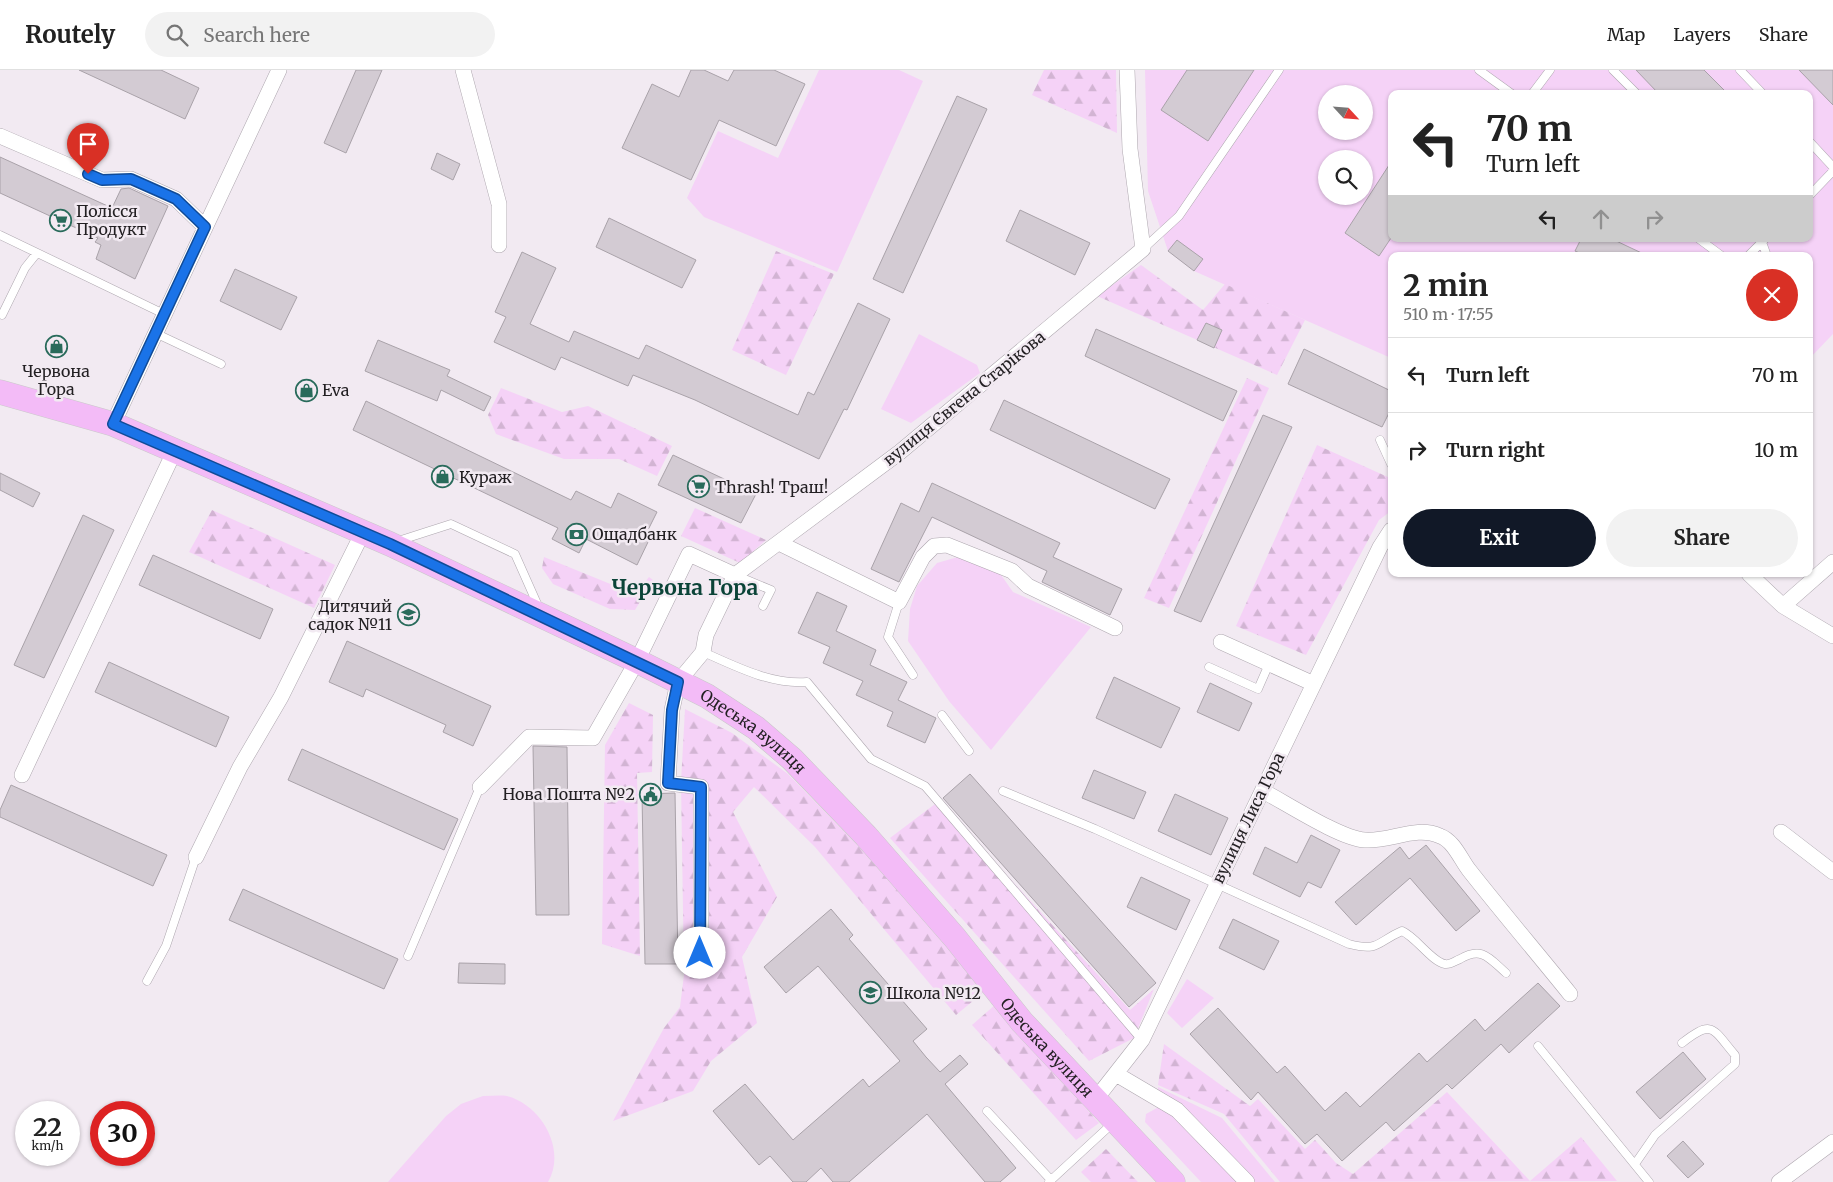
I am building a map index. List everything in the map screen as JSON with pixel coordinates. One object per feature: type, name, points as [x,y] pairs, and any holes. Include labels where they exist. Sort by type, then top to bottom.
[{"type":"main road","name":"Одеська вулиця","points":[[0,392],[113,424],[363,532],[637,661],[707,696],[756,728],[824,790],[942,923],[1022,1022],[1173,1182]]},
{"type":"street","points":[[113,424],[279,70]]},
{"type":"street","points":[[463,70],[499,204],[500,245]]},
{"type":"street","points":[[1127,70],[1130,149],[1142,249]]},
{"type":"street","points":[[0,136],[102,180],[131,179],[176,199],[205,227]]},
{"type":"street","name":"вулиця Євгена Старікова","points":[[678,682],[703,652],[706,634],[735,575],[900,452],[1142,249]]},
{"type":"street","points":[[22,775],[175,450]]},
{"type":"street","points":[[196,857],[240,767],[281,697],[363,532]]},
{"type":"street","name":"вулиця Лиса Гора","points":[[1095,1100],[1142,1040],[1215,884],[1263,791],[1380,547],[1388,535]]},
{"type":"street","points":[[779,543],[899,602],[923,557],[934,546],[947,545],[1012,571],[1028,586],[1116,628]]},
{"type":"street","points":[[480,786],[528,737],[593,738],[637,661],[690,554],[735,575]]},
{"type":"street","points":[[1783,606],[1833,562]]},
{"type":"street","points":[[1752,577],[1783,606],[1833,636]]},
{"type":"street","points":[[1221,642],[1314,684]]},
{"type":"street","points":[[678,682],[672,710],[668,783],[701,787],[700,953]]},
{"type":"street","points":[[1263,791],[1347,836],[1365,840],[1423,833],[1441,836],[1452,845],[1468,869],[1570,994]]},
{"type":"street","points":[[1781,832],[1833,872]]},
{"type":"street","points":[[1116,1074],[1177,1110],[1247,1182]]},
{"type":"street","points":[[1779,1182],[1833,1142]]},
{"type":"lane","points":[[1142,249],[1179,216],[1279,70]]},
{"type":"lane","points":[[1479,70],[1506,90]]},
{"type":"lane","points":[[1535,90],[1550,70]]},
{"type":"lane","points":[[1613,70],[1633,90]]},
{"type":"lane","points":[[1740,70],[1759,90]]},
{"type":"lane","points":[[1813,145],[1833,167]]},
{"type":"lane","points":[[1813,192],[1833,172]]},
{"type":"lane","points":[[0,235],[164,314]]},
{"type":"lane","points":[[1703,242],[1717,252]]},
{"type":"lane","points":[[1752,252],[1762,242]]},
{"type":"lane","points":[[2,315],[25,268],[37,253]]},
{"type":"lane","points":[[155,334],[221,364]]},
{"type":"lane","points":[[1380,440],[1388,457]]},
{"type":"lane","points":[[390,544],[450,524],[515,554],[543,616]]},
{"type":"lane","points":[[735,575],[771,590],[763,606]]},
{"type":"lane","points":[[899,602],[888,637],[913,675]]},
{"type":"lane","points":[[703,652],[753,673],[793,683],[807,682],[871,759],[925,786],[1142,1040]]},
{"type":"lane","points":[[1209,667],[1258,689],[1270,664]]},
{"type":"lane","points":[[942,715],[968,751]]},
{"type":"lane","points":[[408,956],[480,786]]},
{"type":"lane","points":[[1003,791],[1095,829],[1349,944],[1366,949],[1376,946],[1402,930],[1410,934],[1438,962],[1452,963],[1469,953],[1477,952],[1484,954],[1506,973]]},
{"type":"lane","points":[[147,981],[166,946],[196,857]]},
{"type":"lane","points":[[1635,1164],[1654,1135],[1735,1064],[1736,1055],[1713,1030],[1707,1027],[1698,1030],[1682,1043]]},
{"type":"lane","points":[[1538,1046],[1649,1182]]},
{"type":"lane","points":[[988,1111],[1050,1181],[1115,1121]]},
{"type":"green space","points":[[819,70],[899,70],[923,81],[837,272],[704,217],[687,198],[718,131],[778,158]]},
{"type":"green space","points":[[1044,70],[1116,70],[1117,133],[1032,95]]},
{"type":"green space","points":[[1145,70],[1833,70],[1833,334],[1813,355],[1813,252],[1388,252],[1388,357],[1194,271],[1168,251],[1148,191]]},
{"type":"green space","points":[[776,251],[834,274],[786,375],[732,350]]},
{"type":"green space","points":[[1141,265],[1203,310],[1225,284],[1305,320],[1277,375],[1097,296]]},
{"type":"green space","points":[[919,334],[977,365],[980,373],[911,423],[881,409]]},
{"type":"green space","points":[[1247,378],[1269,388],[1169,608],[1144,598]]},
{"type":"green space","points":[[501,388],[562,412],[588,406],[672,446],[657,476],[619,459],[564,459],[496,434],[488,415]]},
{"type":"green space","points":[[1317,445],[1388,477],[1388,513],[1379,520],[1306,655],[1236,626]]},
{"type":"green space","points":[[695,508],[766,540],[740,563],[681,536]]},
{"type":"green space","points":[[212,510],[335,565],[314,608],[189,552]]},
{"type":"green space","points":[[544,557],[635,594],[649,577],[653,580],[635,610],[610,609],[553,584],[542,568]]},
{"type":"green space","points":[[958,557],[999,572],[1013,592],[1091,627],[991,750],[949,701],[908,641],[910,609],[917,586],[937,563]]},
{"type":"green space","points":[[629,703],[653,715],[652,772],[637,773],[640,956],[602,944],[605,745]]},
{"type":"green space","points":[[685,709],[732,733],[788,774],[878,866],[985,991],[956,1015],[815,847],[754,787],[733,812],[777,897],[742,957],[757,1023],[711,1061],[693,1091],[613,1121],[664,1028],[680,1007],[684,975],[681,782]]},
{"type":"green space","points":[[939,801],[1130,1010],[1154,989],[1134,1038],[1089,1061],[890,838]]},
{"type":"green space","points":[[1187,979],[1214,998],[1182,1028],[1167,1013]]},
{"type":"green space","points":[[996,1004],[1099,1123],[1076,1140],[972,1025]]},
{"type":"green space","points":[[1164,1044],[1250,1106],[1258,1099],[1305,1149],[1315,1140],[1336,1163],[1353,1174],[1447,1092],[1530,1181],[1581,1137],[1617,1181],[1280,1182],[1224,1114],[1158,1085]]},
{"type":"green space","points":[[1158,1087],[1222,1118],[1275,1182],[1201,1182],[1145,1122],[1146,1114],[1157,1108]]},
{"type":"green space","points":[[483,1096],[507,1096],[519,1101],[540,1118],[552,1143],[554,1156],[553,1169],[548,1182],[388,1182],[446,1116],[461,1104]]},
{"type":"green space","points":[[1106,1149],[1138,1182],[1091,1182],[1081,1172]]},
{"type":"building","points":[[79,70],[161,70],[199,88],[185,119]]},
{"type":"building","points":[[356,70],[382,70],[346,153],[324,143]]},
{"type":"building","points":[[691,70],[704,70],[728,81],[734,70],[774,70],[805,84],[776,146],[719,120],[691,180],[622,148],[652,84],[679,97]]},
{"type":"building","points":[[1187,70],[1254,70],[1208,141],[1161,110]]},
{"type":"building","points":[[1636,70],[1704,70],[1724,90],[1655,90]]},
{"type":"building","points":[[1799,70],[1833,70],[1833,105]]},
{"type":"building","points":[[957,96],[987,109],[903,293],[873,279]]},
{"type":"building","points":[[437,153],[460,164],[453,180],[431,169]]},
{"type":"building","points":[[0,157],[112,208],[121,189],[129,188],[168,206],[135,279],[96,259],[101,245],[95,242],[98,238],[0,193]]},
{"type":"building","points":[[1388,167],[1388,242],[1379,256],[1345,233],[1363,205],[1373,205],[1373,190]]},
{"type":"building","points":[[1020,210],[1090,243],[1075,275],[1006,241]]},
{"type":"building","points":[[609,218],[696,260],[682,288],[596,247]]},
{"type":"building","points":[[1177,240],[1203,259],[1194,271],[1168,251]]},
{"type":"building","points":[[1580,242],[1618,242],[1640,252],[1577,252],[1575,251]]},
{"type":"building","points":[[522,252],[556,268],[530,324],[569,342],[574,331],[639,359],[646,345],[798,415],[808,392],[814,395],[858,303],[890,319],[847,410],[844,409],[819,459],[695,400],[633,375],[628,386],[561,357],[555,370],[494,342],[506,317],[495,312]]},
{"type":"building","points":[[235,269],[297,297],[281,330],[220,301]]},
{"type":"building","points":[[1206,323],[1222,330],[1214,348],[1197,340]]},
{"type":"building","points":[[1096,329],[1237,391],[1223,421],[1085,356]]},
{"type":"building","points":[[378,340],[450,370],[447,376],[491,397],[484,411],[441,390],[437,401],[365,371]]},
{"type":"building","points":[[1304,349],[1388,390],[1388,415],[1382,427],[1288,384]]},
{"type":"building","points":[[1004,400],[1170,479],[1155,509],[990,430]]},
{"type":"building","points":[[366,401],[571,500],[576,491],[611,508],[618,493],[657,512],[644,538],[649,540],[637,565],[586,539],[579,553],[552,539],[558,528],[353,430]]},
{"type":"building","points":[[1263,415],[1292,427],[1201,622],[1174,611]]},
{"type":"building","points":[[673,455],[756,494],[741,523],[658,485]]},
{"type":"building","points":[[0,473],[40,493],[33,507],[0,490]]},
{"type":"building","points":[[932,483],[1060,543],[1053,557],[1122,589],[1110,615],[1042,582],[1047,571],[932,517],[899,582],[871,569],[901,503],[919,512]]},
{"type":"building","points":[[83,515],[114,530],[44,678],[14,665]]},
{"type":"building","points":[[153,555],[273,609],[260,639],[139,585]]},
{"type":"building","points":[[817,592],[847,606],[836,631],[876,650],[870,665],[907,682],[898,700],[936,718],[925,743],[887,726],[893,712],[856,695],[863,681],[823,663],[830,647],[798,633]]},
{"type":"building","points":[[347,641],[491,706],[473,746],[443,732],[446,725],[366,689],[363,697],[329,682]]},
{"type":"building","points":[[109,662],[229,717],[216,747],[95,692]]},
{"type":"building","points":[[1114,677],[1180,708],[1161,748],[1096,718]]},
{"type":"building","points":[[1210,683],[1252,703],[1239,731],[1197,712]]},
{"type":"building","points":[[533,746],[567,747],[569,915],[536,915]]},
{"type":"building","points":[[302,749],[458,819],[444,850],[288,780]]},
{"type":"building","points":[[1094,770],[1146,792],[1134,819],[1082,798]]},
{"type":"building","points":[[970,774],[1156,983],[1129,1007],[943,798]]},
{"type":"building","points":[[11,785],[167,855],[153,886],[0,817],[0,810]]},
{"type":"building","points":[[675,793],[678,964],[645,964],[642,794]]},
{"type":"building","points":[[1175,794],[1228,818],[1211,855],[1158,831]]},
{"type":"building","points":[[1311,835],[1340,850],[1321,888],[1308,882],[1300,897],[1253,874],[1265,847],[1297,863]]},
{"type":"building","points":[[1426,845],[1480,911],[1456,931],[1410,878],[1356,925],[1335,902],[1400,847],[1409,859]]},
{"type":"building","points":[[1141,877],[1190,900],[1176,930],[1127,907]]},
{"type":"building","points":[[243,889],[398,959],[384,989],[229,920]]},
{"type":"building","points":[[831,909],[853,935],[849,939],[927,1029],[913,1041],[926,1057],[940,1072],[960,1055],[968,1064],[945,1084],[1016,1168],[1000,1182],[985,1182],[927,1114],[849,1182],[833,1182],[821,1168],[806,1182],[793,1182],[770,1156],[759,1165],[713,1111],[745,1084],[793,1140],[863,1079],[869,1087],[900,1061],[818,966],[786,993],[764,967]]},
{"type":"building","points":[[1233,919],[1279,941],[1264,970],[1219,948]]},
{"type":"building","points":[[459,963],[505,964],[505,984],[458,983]]},
{"type":"building","points":[[1538,983],[1560,1006],[1509,1053],[1501,1044],[1452,1089],[1447,1084],[1394,1131],[1386,1122],[1342,1161],[1317,1134],[1305,1144],[1258,1092],[1251,1100],[1190,1034],[1218,1008],[1277,1073],[1285,1066],[1325,1111],[1346,1092],[1360,1107],[1419,1053],[1427,1062],[1475,1019],[1485,1031]]},
{"type":"building","points":[[1683,1052],[1706,1079],[1660,1119],[1636,1092]]},
{"type":"building","points":[[1683,1141],[1704,1164],[1688,1178],[1667,1156]]},
{"type":"place","name":"Полісся Продукт","points":[[60,220]]},
{"type":"place","name":"Червона Гора","points":[[56,347]]},
{"type":"place","name":"Eva","points":[[306,390]]},
{"type":"place","name":"Кураж","points":[[443,477]]},
{"type":"place","name":"Thrash! Траш!","points":[[699,487]]},
{"type":"place","name":"Ощадбанк","points":[[576,534]]},
{"type":"place","name":"Дитячий садок №11","points":[[408,615]]},
{"type":"place","name":"Нова Пошта №2","points":[[651,794]]},
{"type":"place","name":"Школа №12","points":[[870,993]]},
{"type":"district","name":"Червона Гора","points":[[685,587]]},
{"type":"route","points":[[88,174],[102,180],[131,179],[176,199],[205,227],[113,424],[390,544],[678,682],[672,710],[668,783],[701,787],[700,953]]}]
